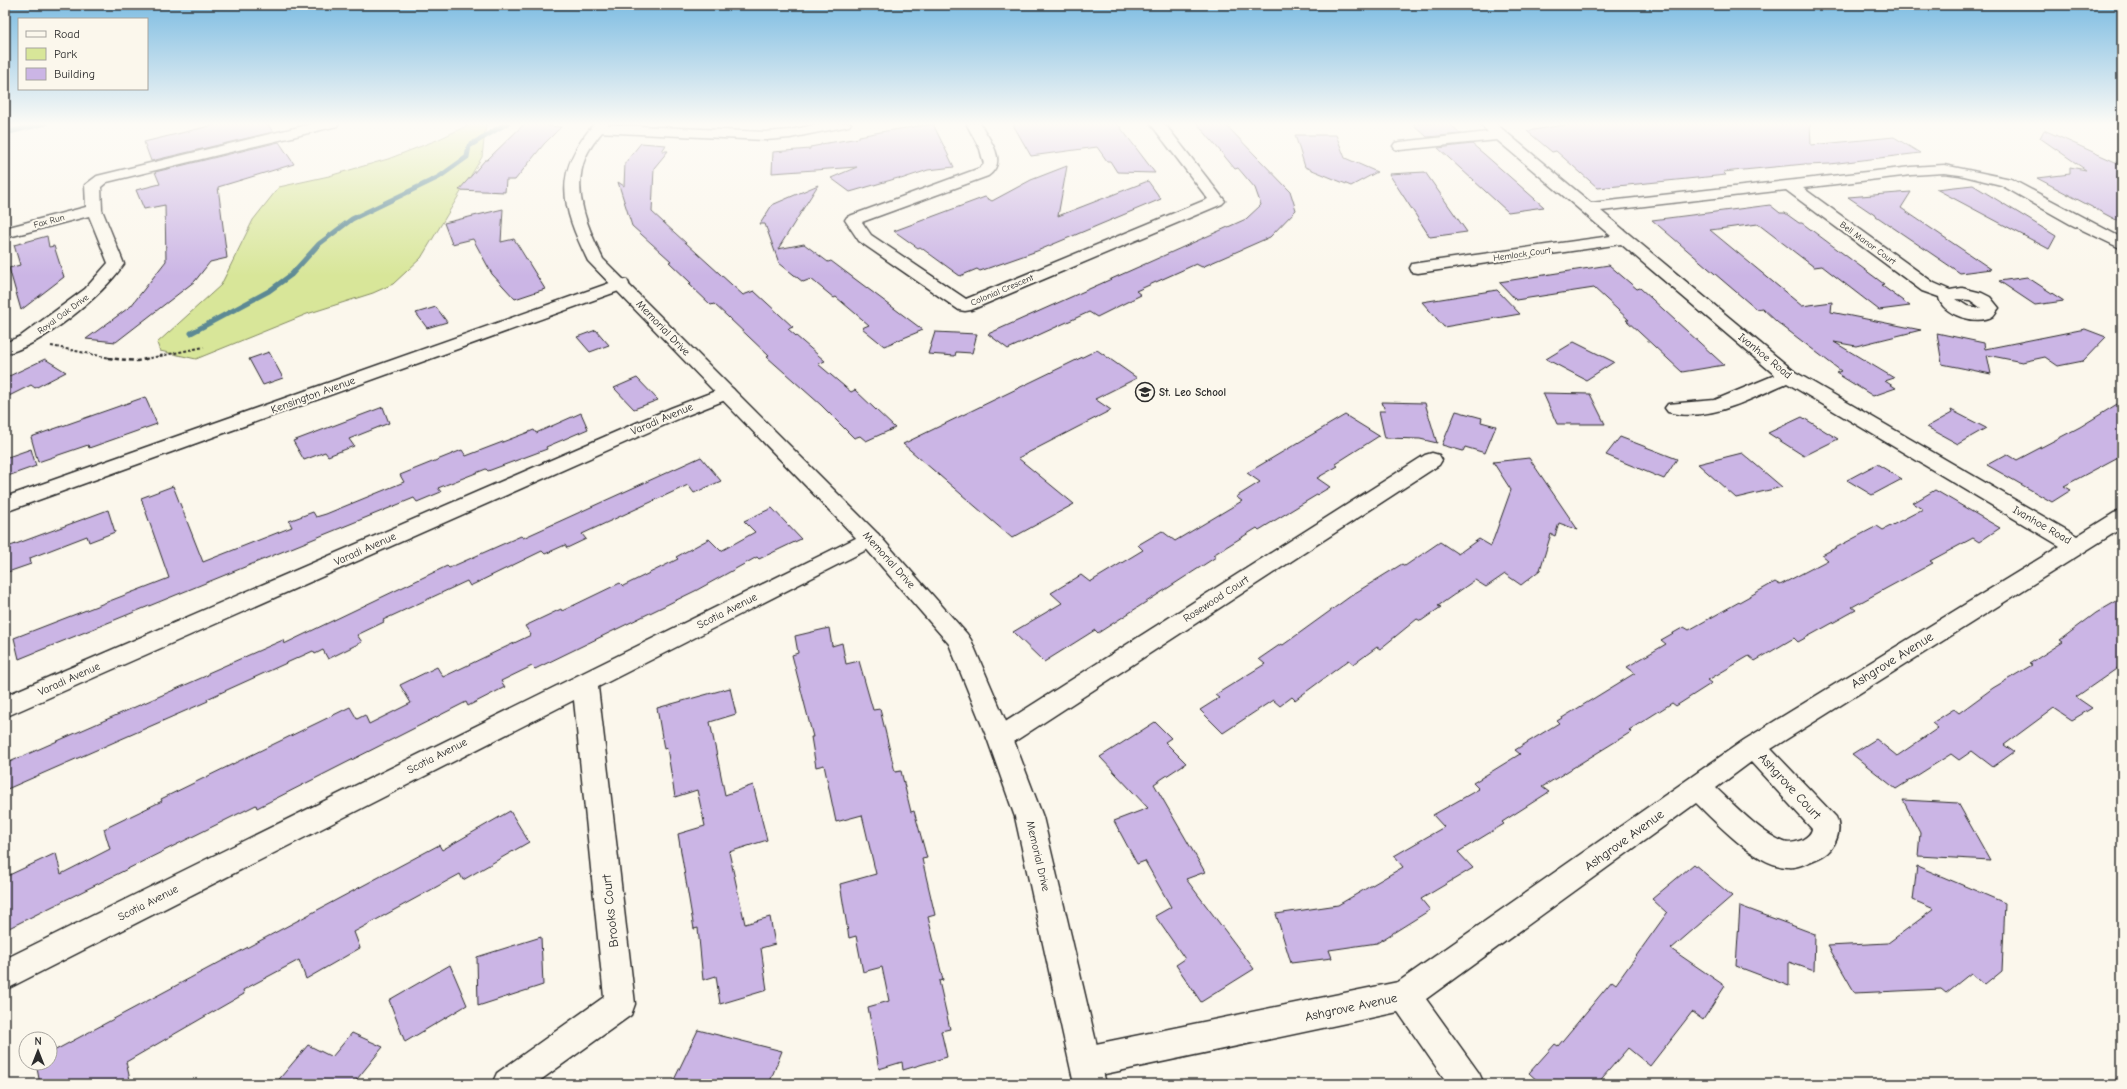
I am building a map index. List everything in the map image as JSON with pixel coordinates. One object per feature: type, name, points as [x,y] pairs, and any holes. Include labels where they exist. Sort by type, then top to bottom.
[{"type":"street","name":"Royal Oak Drive","points":[[5,349],[27,340],[91,294],[116,264],[94,210],[93,184],[102,179],[123,174]]},
{"type":"street","name":"Memorial Drive","points":[[573,174],[571,187],[581,232],[596,261],[621,284],[870,539],[959,640],[1000,738],[1029,817],[1088,1073]]},
{"type":"street","name":"Colonial Crescent","points":[[981,174],[853,220],[865,238],[965,306],[1217,201],[1196,174]]},
{"type":"street","name":"Ivanhoe Road","points":[[1548,174],[1788,376],[2076,545]]},
{"type":"street","points":[[1590,208],[1894,174]]},
{"type":"street","points":[[1975,174],[2018,188],[2076,221],[2122,244]]},
{"type":"street","name":"Bell Manor Court","points":[[1790,186],[1928,287],[1948,295]]},
{"type":"street","name":"Fox Run","points":[[5,233],[94,210]]},
{"type":"street","name":"Hemlock Court","points":[[1418,268],[1626,239]]},
{"type":"street","name":"Kensington Avenue","points":[[5,505],[621,284]]},
{"type":"street","points":[[1675,408],[1699,408],[1719,405],[1788,376]]},
{"type":"street","name":"Varadi Avenue","points":[[5,707],[670,415],[726,393]]},
{"type":"street","name":"Rosewood Court","points":[[1000,738],[1432,460]]},
{"type":"street","name":"Ashgrove Avenue","points":[[1088,1073],[1405,996],[1753,747],[2076,545],[2122,518]]},
{"type":"street","name":"Scotia Avenue","points":[[5,975],[870,539]]},
{"type":"street","name":"Brooks Court","points":[[508,1084],[620,1004],[585,682]]},
{"type":"street","name":"Ashgrove Court","points":[[1698,787],[1766,848],[1786,855],[1803,853],[1817,845],[1825,836],[1826,825],[1753,747]]},
{"type":"street","points":[[1405,996],[1468,1084]]},
{"type":"path","points":[[27,340],[110,359],[137,361],[204,347]]},
{"type":"green space","points":[[337,174],[472,174],[421,258],[393,284],[373,293],[307,314],[196,359],[160,351],[157,343],[221,285],[253,220],[279,187]]},
{"type":"building","points":[[156,174],[262,174],[218,187],[227,258],[210,262],[195,281],[116,342],[86,339],[131,306],[166,261],[165,205],[144,209],[136,190],[160,184]]},
{"type":"building","points":[[473,174],[520,174],[515,180],[506,180],[505,192],[459,190]]},
{"type":"building","points":[[625,174],[654,174],[652,212],[743,295],[754,291],[793,327],[788,329],[825,361],[818,364],[851,392],[855,390],[895,428],[866,441],[860,436],[854,438],[821,405],[767,357],[769,356],[728,317],[714,304],[711,305],[689,284],[691,283],[669,262],[671,261],[632,226],[618,182],[624,186]]},
{"type":"building","points":[[841,174],[917,174],[850,192],[831,178]]},
{"type":"building","points":[[1047,174],[1066,174],[1058,216],[1148,181],[1161,199],[1037,251],[980,271],[977,269],[960,276],[920,247],[918,248],[894,231],[985,197],[992,201],[1031,180]]},
{"type":"building","points":[[1243,174],[1273,174],[1290,191],[1296,210],[1270,237],[1202,267],[1196,264],[1136,291],[1141,295],[1097,317],[1089,312],[1008,349],[988,334],[1246,219],[1261,205],[1255,188]]},
{"type":"building","points":[[1322,174],[1374,174],[1351,186]]},
{"type":"building","points":[[1389,174],[1426,174],[1467,232],[1430,237]]},
{"type":"building","points":[[1466,174],[1506,174],[1544,207],[1508,212]]},
{"type":"building","points":[[1582,174],[1726,175],[1598,188]]},
{"type":"building","points":[[2070,174],[2122,174],[2122,223],[2037,178]]},
{"type":"building","points":[[818,185],[778,249],[804,244],[828,262],[831,261],[923,330],[884,346],[862,328],[869,325],[836,297],[834,298],[811,279],[803,282],[779,263],[765,224],[760,224],[772,205]]},
{"type":"building","points":[[1973,185],[2056,236],[2049,249],[1936,189]]},
{"type":"building","points":[[1911,192],[1901,208],[1991,269],[1960,273],[1848,197]]},
{"type":"building","points":[[1770,205],[1780,213],[1785,213],[1799,223],[1802,223],[1884,284],[1881,285],[1910,306],[1879,310],[1822,266],[1814,267],[1758,224],[1710,230],[1802,306],[1832,302],[1831,312],[1921,330],[1856,346],[1834,342],[1894,378],[1885,381],[1896,388],[1873,396],[1836,373],[1841,371],[1777,322],[1762,308],[1756,309],[1652,220]]},
{"type":"building","points":[[503,209],[501,242],[514,239],[545,289],[515,299],[492,274],[473,239],[452,244],[444,223]]},
{"type":"building","points":[[47,236],[49,247],[54,246],[64,277],[21,310],[9,268],[20,265],[14,245]]},
{"type":"building","points":[[1609,265],[1637,289],[1640,288],[1724,365],[1682,372],[1594,288],[1516,300],[1499,282]]},
{"type":"building","points":[[2027,277],[2064,301],[2035,305],[1999,281]]},
{"type":"building","points":[[1497,290],[1520,314],[1444,327],[1422,302]]},
{"type":"building","points":[[436,307],[447,322],[427,328],[416,313]]},
{"type":"building","points":[[2085,329],[2106,337],[2083,361],[2058,366],[2045,357],[2022,362],[1987,355],[1991,374],[1942,364],[1937,333],[1984,343],[1985,349]]},
{"type":"building","points":[[596,330],[609,345],[590,352],[577,337]]},
{"type":"building","points":[[935,332],[977,334],[972,353],[956,352],[955,356],[928,354]]},
{"type":"building","points":[[1574,342],[1614,362],[1586,380],[1546,359]]},
{"type":"building","points":[[1097,350],[1137,378],[1095,399],[1111,410],[1018,458],[1074,504],[1012,538],[903,444]]},
{"type":"building","points":[[269,352],[283,378],[263,385],[249,359]]},
{"type":"building","points":[[45,359],[66,372],[35,388],[31,385],[5,398],[5,378]]},
{"type":"building","points":[[637,378],[658,400],[634,409],[614,388]]},
{"type":"building","points":[[1543,393],[1590,394],[1605,424],[1557,424]]},
{"type":"building","points":[[145,397],[157,424],[89,448],[88,445],[38,462],[31,437]]},
{"type":"building","points":[[2122,401],[2122,455],[2064,486],[2071,490],[2052,502],[1987,465],[2007,454],[2017,460],[2080,427]]},
{"type":"building","points":[[1382,402],[1425,403],[1437,443],[1420,439],[1385,438],[1379,411],[1385,411]]},
{"type":"building","points":[[383,407],[389,423],[349,439],[354,446],[328,456],[325,452],[304,460],[293,441]]},
{"type":"building","points":[[1951,410],[1986,428],[1958,444],[1927,427],[1952,413]]},
{"type":"building","points":[[1456,411],[1482,418],[1481,422],[1496,426],[1485,453],[1465,447],[1463,451],[1442,445]]},
{"type":"building","points":[[581,413],[588,429],[546,447],[547,449],[488,471],[486,469],[438,488],[441,492],[417,502],[414,498],[19,659],[14,638],[169,578],[141,498],[173,486],[203,562],[292,527],[289,521],[313,512],[316,517],[326,514],[404,482],[400,475],[462,450],[466,456],[534,430],[536,433]]},
{"type":"building","points":[[1345,415],[1379,436],[1335,464],[1338,466],[1317,478],[1330,487],[1259,530],[1257,528],[1213,555],[1216,557],[1098,633],[1095,630],[1044,662],[1013,632],[1062,603],[1051,593],[1081,575],[1090,582],[1143,550],[1138,545],[1162,531],[1175,541],[1242,501],[1236,497],[1260,482],[1247,473]]},
{"type":"building","points":[[1802,417],[1838,439],[1804,456],[1768,433]]},
{"type":"building","points":[[1620,437],[1677,459],[1664,479],[1606,455]]},
{"type":"building","points":[[31,449],[36,466],[5,477],[5,458]]},
{"type":"building","points":[[1742,453],[1782,487],[1736,498],[1698,464]]},
{"type":"building","points":[[701,457],[721,481],[694,493],[688,485],[582,534],[586,539],[567,548],[565,545],[545,554],[542,551],[470,586],[467,581],[383,620],[384,622],[357,635],[362,642],[328,659],[323,650],[315,654],[313,651],[207,699],[208,701],[5,790],[5,764],[208,675],[208,673],[283,640],[284,644],[447,566],[449,568],[521,536],[523,538]]},
{"type":"building","points":[[1529,458],[1578,530],[1559,523],[1555,536],[1551,534],[1540,570],[1521,585],[1505,574],[1486,587],[1475,580],[1438,606],[1441,607],[1421,621],[1417,619],[1380,649],[1377,647],[1354,664],[1349,660],[1295,700],[1292,697],[1280,706],[1273,700],[1223,733],[1200,710],[1219,698],[1215,695],[1265,664],[1259,659],[1281,644],[1283,645],[1355,593],[1402,564],[1405,566],[1440,542],[1458,554],[1479,539],[1491,546],[1511,490],[1493,462]]},
{"type":"building","points":[[1877,464],[1902,479],[1872,495],[1847,480]]},
{"type":"building","points":[[1935,490],[2000,528],[1979,542],[1973,538],[1930,561],[1933,563],[1852,607],[1856,610],[1798,642],[1794,638],[1755,661],[1749,656],[1708,680],[1712,683],[1676,706],[1672,703],[1629,730],[1631,732],[1542,787],[1549,792],[1502,822],[1504,824],[1458,852],[1473,868],[1421,899],[1430,910],[1377,943],[1329,950],[1332,958],[1291,963],[1276,914],[1338,905],[1403,867],[1394,856],[1444,827],[1433,815],[1479,789],[1473,783],[1520,754],[1515,750],[1559,723],[1557,721],[1635,673],[1627,667],[1666,644],[1661,640],[1684,627],[1689,630],[1775,582],[1780,585],[1828,560],[1822,555],[1877,526],[1883,530],[1923,509],[1913,503]]},
{"type":"building","points":[[772,508],[801,539],[759,559],[757,557],[697,590],[535,669],[532,666],[501,681],[505,687],[468,706],[466,702],[257,808],[256,805],[5,930],[5,877],[56,853],[61,874],[110,849],[104,829],[162,801],[161,799],[350,707],[357,719],[365,715],[369,724],[411,703],[400,685],[437,667],[443,677],[531,635],[525,626],[561,609],[562,611],[620,583],[623,586],[678,559],[676,557],[709,539],[721,551],[755,532],[744,521]]},
{"type":"building","points":[[108,510],[115,532],[89,542],[87,536],[30,558],[31,564],[5,573],[5,548]]},
{"type":"building","points":[[2122,598],[2122,665],[2076,697],[2092,708],[2072,720],[2054,708],[2004,745],[2014,752],[1993,767],[1972,751],[1959,760],[1951,754],[1896,789],[1852,754],[1876,739],[1897,756],[1938,728],[1932,723],[1954,709],[1959,713],[1993,688],[2032,665],[2029,664],[2063,642],[2060,640],[2096,613]]},
{"type":"building","points":[[829,628],[832,646],[842,643],[846,664],[859,661],[873,710],[880,709],[895,772],[901,771],[911,812],[914,811],[927,858],[922,859],[935,915],[928,917],[943,980],[939,981],[950,1029],[941,1031],[947,1057],[903,1070],[902,1062],[879,1069],[868,1007],[889,1001],[882,967],[863,972],[856,936],[849,938],[840,884],[876,874],[862,815],[836,822],[824,765],[816,767],[811,737],[813,737],[792,655],[798,653],[795,636]]},
{"type":"building","points":[[730,688],[736,714],[710,722],[725,795],[753,785],[767,840],[729,852],[745,924],[770,917],[775,944],[761,948],[767,990],[720,1004],[716,976],[703,980],[698,928],[694,929],[678,834],[705,826],[697,790],[675,797],[667,748],[664,749],[657,708]]},
{"type":"building","points":[[1155,722],[1171,738],[1165,742],[1186,763],[1154,784],[1205,872],[1186,879],[1254,969],[1201,1002],[1176,965],[1185,959],[1155,916],[1171,907],[1145,861],[1137,864],[1114,821],[1148,808],[1100,757]]},
{"type":"building","points":[[1903,800],[1958,803],[1990,860],[1918,856],[1920,833]]},
{"type":"building","points":[[510,811],[529,842],[463,880],[460,874],[354,932],[360,948],[306,979],[299,960],[243,990],[244,994],[126,1062],[131,1084],[40,1084],[38,1071],[58,1071],[58,1049],[439,845],[442,850]]},
{"type":"building","points":[[1694,864],[1732,896],[1671,949],[1725,986],[1703,1020],[1692,1012],[1650,1066],[1628,1048],[1597,1084],[1541,1084],[1529,1073],[1555,1044],[1558,1046],[1612,981],[1616,984],[1667,913],[1652,899]]},
{"type":"building","points":[[1917,866],[2005,903],[2002,971],[1985,985],[1971,973],[1946,993],[1941,989],[1855,993],[1828,946],[1888,943],[1934,909],[1913,900]]},
{"type":"building","points":[[1740,906],[1815,934],[1814,971],[1789,962],[1789,986],[1736,966]]},
{"type":"building","points":[[541,937],[543,985],[478,1006],[477,957]]},
{"type":"building","points":[[450,965],[467,1005],[405,1042],[389,1000]]},
{"type":"building","points":[[698,1030],[782,1051],[769,1084],[672,1084]]},
{"type":"building","points":[[352,1033],[383,1047],[353,1084],[275,1084],[308,1045],[332,1057]]},
{"type":"waterway","points":[[191,333],[269,291],[291,275],[319,244],[352,219],[443,174]]},
{"type":"place","name":"St. Leo School","points":[[1145,392]]}]
